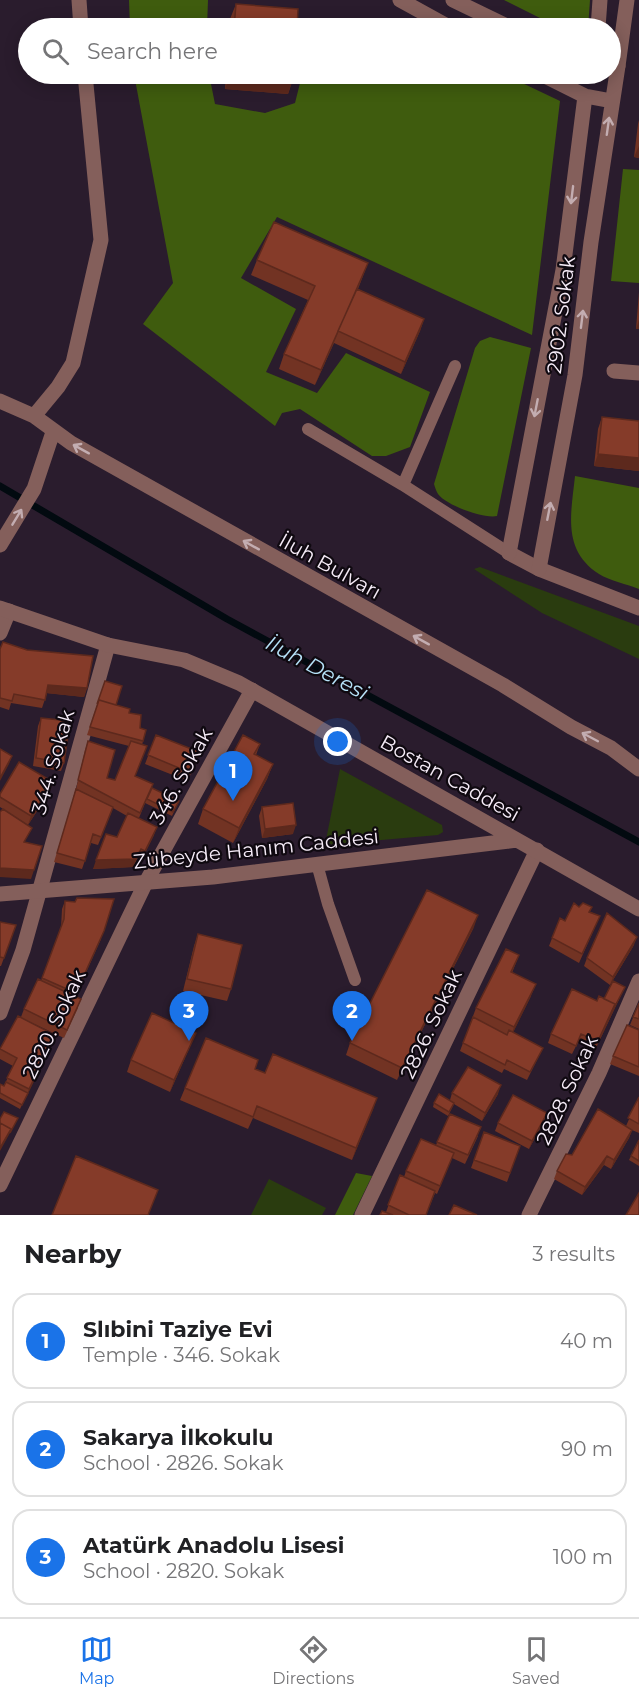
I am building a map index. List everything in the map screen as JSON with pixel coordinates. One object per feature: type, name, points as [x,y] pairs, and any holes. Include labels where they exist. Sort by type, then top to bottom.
[{"type":"street","points":[[79,0],[80,18]]},
{"type":"street","points":[[400,0],[433,18]]},
{"type":"street","points":[[453,0],[490,18]]},
{"type":"street","points":[[599,18],[600,0]]},
{"type":"street","name":"2902. Sokak","points":[[621,30],[627,0]]},
{"type":"street","points":[[34,416],[58,387],[73,363],[101,240],[87,84]]},
{"type":"street","points":[[561,84],[585,96],[612,101]]},
{"type":"street","name":"2902. Sokak","points":[[539,569],[575,375],[613,84]]},
{"type":"street","name":"2902. Sokak","points":[[509,553],[563,270],[585,96]]},
{"type":"street","points":[[614,371],[639,373]]},
{"type":"street","name":"İluh Bulvarı","points":[[0,401],[34,416],[53,432],[373,614],[503,685],[571,727],[611,748],[639,768]]},
{"type":"street","points":[[0,545],[34,489],[53,432]]},
{"type":"street","points":[[509,553],[539,569],[639,608]]},
{"type":"street","points":[[0,633],[4,610]]},
{"type":"street","name":"Bostan Caddesi","points":[[4,610],[108,645],[184,660],[239,683],[639,909]]},
{"type":"street","name":"344. Sokak","points":[[0,1013],[23,950],[108,645]]},
{"type":"street","name":"346. Sokak","points":[[146,882],[252,690]]},
{"type":"street","name":"Zübeyde Hanım Caddesi","points":[[0,894],[213,877],[517,840]]},
{"type":"street","name":"2826. Sokak","points":[[362,1215],[537,850]]},
{"type":"street","name":"2820. Sokak","points":[[0,1185],[146,882]]},
{"type":"street","name":"2828. Sokak","points":[[529,1215],[599,1073],[639,981]]},
{"type":"lane","points":[[403,485],[455,366]]},
{"type":"lane","points":[[308,429],[403,485],[509,553]]},
{"type":"lane","points":[[317,864],[328,904],[355,980]]},
{"type":"green space","points":[[129,0],[208,0],[207,18],[130,18]]},
{"type":"green space","points":[[504,0],[590,0],[589,18],[540,18]]},
{"type":"green space","points":[[136,84],[211,84],[215,104],[265,113],[295,103],[300,84],[524,84],[560,101],[532,335],[277,217],[241,278],[296,309],[266,372],[317,393],[346,353],[430,392],[410,447],[386,456],[372,456],[300,409],[282,413],[275,426],[143,324],[173,283]]},
{"type":"green space","points":[[623,169],[639,170],[639,283],[611,281]]},
{"type":"green space","points":[[490,337],[531,348],[497,516],[483,515],[456,507],[438,494],[434,484],[475,348],[480,341]]},
{"type":"green space","points":[[575,476],[639,488],[639,589],[599,574],[579,554],[574,542],[571,517]]},
{"type":"green space","points":[[480,567],[639,626],[639,659],[542,613],[474,569]]},
{"type":"green space","points":[[340,769],[442,825],[443,832],[438,835],[325,845]]},
{"type":"green space","points":[[356,1173],[372,1176],[353,1215],[335,1215]]},
{"type":"green space","points":[[269,1179],[326,1208],[322,1215],[251,1215]]},
{"type":"building","points":[[236,4],[298,9],[298,18],[235,18]]},
{"type":"building","points":[[274,222],[368,263],[321,370],[284,354],[315,286],[257,260]]},
{"type":"building","points":[[357,289],[424,319],[405,362],[338,331]]},
{"type":"building","points":[[602,417],[639,421],[639,458],[598,454]]},
{"type":"building","points":[[3,642],[27,650],[93,656],[87,688],[48,685],[45,700],[14,694],[12,701],[0,698],[0,649]]},
{"type":"building","points":[[105,681],[122,686],[116,705],[99,700],[97,704]]},
{"type":"building","points":[[99,700],[130,709],[129,713],[141,715],[140,728],[146,730],[143,741],[90,727]]},
{"type":"building","points":[[41,718],[70,721],[64,763],[36,758]]},
{"type":"building","points":[[156,735],[199,752],[191,773],[148,755]]},
{"type":"building","points":[[243,735],[260,744],[254,754],[273,764],[239,828],[203,809]]},
{"type":"building","points":[[88,741],[115,750],[107,778],[115,780],[131,741],[147,746],[135,776],[153,784],[140,813],[78,780]]},
{"type":"building","points":[[0,749],[12,756],[0,778]]},
{"type":"building","points":[[19,762],[53,782],[31,816],[0,797]]},
{"type":"building","points":[[152,788],[179,801],[173,812],[147,799]]},
{"type":"building","points":[[76,789],[113,807],[101,837],[93,834],[85,861],[57,853]]},
{"type":"building","points":[[293,803],[296,825],[265,829],[262,807]]},
{"type":"building","points":[[3,809],[32,828],[24,842],[42,846],[34,870],[0,868],[0,812]]},
{"type":"building","points":[[128,813],[157,827],[145,851],[141,849],[136,859],[96,860],[106,834],[117,837]]},
{"type":"building","points":[[427,890],[478,915],[402,1068],[350,1043]]},
{"type":"building","points":[[77,898],[114,899],[104,931],[76,993],[42,978],[64,919],[65,901],[75,902]]},
{"type":"building","points":[[574,903],[579,907],[583,903],[592,907],[589,912],[600,916],[582,954],[552,938],[560,918],[565,921]]},
{"type":"building","points":[[607,913],[637,937],[613,977],[587,958]]},
{"type":"building","points":[[0,922],[16,925],[4,958],[0,957]]},
{"type":"building","points":[[198,934],[242,945],[231,989],[187,979]]},
{"type":"building","points":[[506,949],[519,955],[511,972],[536,984],[514,1027],[476,1008]]},
{"type":"building","points":[[38,979],[81,999],[67,1030],[24,1009]]},
{"type":"building","points":[[613,981],[625,987],[614,1008],[615,1004],[604,999]]},
{"type":"building","points":[[572,989],[597,1001],[599,996],[615,1004],[598,1041],[581,1034],[576,1046],[551,1034]]},
{"type":"building","points":[[639,1003],[639,1019],[633,1017]]},
{"type":"building","points":[[152,1013],[196,1033],[174,1080],[131,1060]]},
{"type":"building","points":[[18,1016],[55,1035],[29,1089],[7,1078],[17,1058],[0,1049]]},
{"type":"building","points":[[473,1017],[507,1035],[509,1030],[543,1048],[530,1072],[507,1060],[505,1065],[463,1043]]},
{"type":"building","points":[[627,1025],[639,1030],[639,1067],[613,1056]]},
{"type":"building","points":[[206,1038],[258,1060],[255,1069],[265,1073],[273,1054],[377,1098],[356,1148],[257,1106],[253,1117],[185,1088]]},
{"type":"building","points":[[468,1067],[501,1085],[485,1113],[452,1093]]},
{"type":"building","points":[[6,1082],[28,1093],[22,1105],[0,1093],[0,1084],[4,1086]]},
{"type":"building","points":[[439,1094],[454,1103],[449,1112],[434,1103]]},
{"type":"building","points":[[513,1095],[547,1113],[532,1141],[498,1123]]},
{"type":"building","points":[[639,1097],[639,1124],[628,1118]]},
{"type":"building","points":[[598,1109],[632,1130],[614,1160],[607,1156],[585,1187],[557,1171],[566,1154],[572,1155]]},
{"type":"building","points":[[4,1112],[18,1118],[10,1133],[11,1129],[0,1123]]},
{"type":"building","points":[[450,1114],[481,1127],[468,1155],[437,1142]]},
{"type":"building","points":[[0,1123],[11,1129],[0,1148]]},
{"type":"building","points":[[484,1132],[520,1146],[510,1173],[474,1160]]},
{"type":"building","points":[[421,1139],[454,1153],[440,1186],[406,1171]]},
{"type":"building","points":[[639,1140],[639,1161],[631,1156]]},
{"type":"building","points":[[76,1156],[158,1190],[148,1215],[52,1215]]},
{"type":"building","points":[[400,1175],[435,1191],[426,1215],[409,1215],[388,1205]]},
{"type":"building","points":[[639,1193],[639,1215],[626,1215]]},
{"type":"building","points":[[454,1205],[477,1215],[449,1215]]},
{"type":"building","points":[[382,1211],[393,1215],[380,1215]]},
{"type":"waterway","name":"İluh Deresi","points":[[0,486],[227,619],[639,842]]},
{"type":"place","name":"Slıbini Taziye Evi","points":[[233,801]]},
{"type":"place","name":"Atatürk Anadolu Lisesi","points":[[189,1041]]},
{"type":"place","name":"Sakarya İlkokulu","points":[[352,1041]]}]
